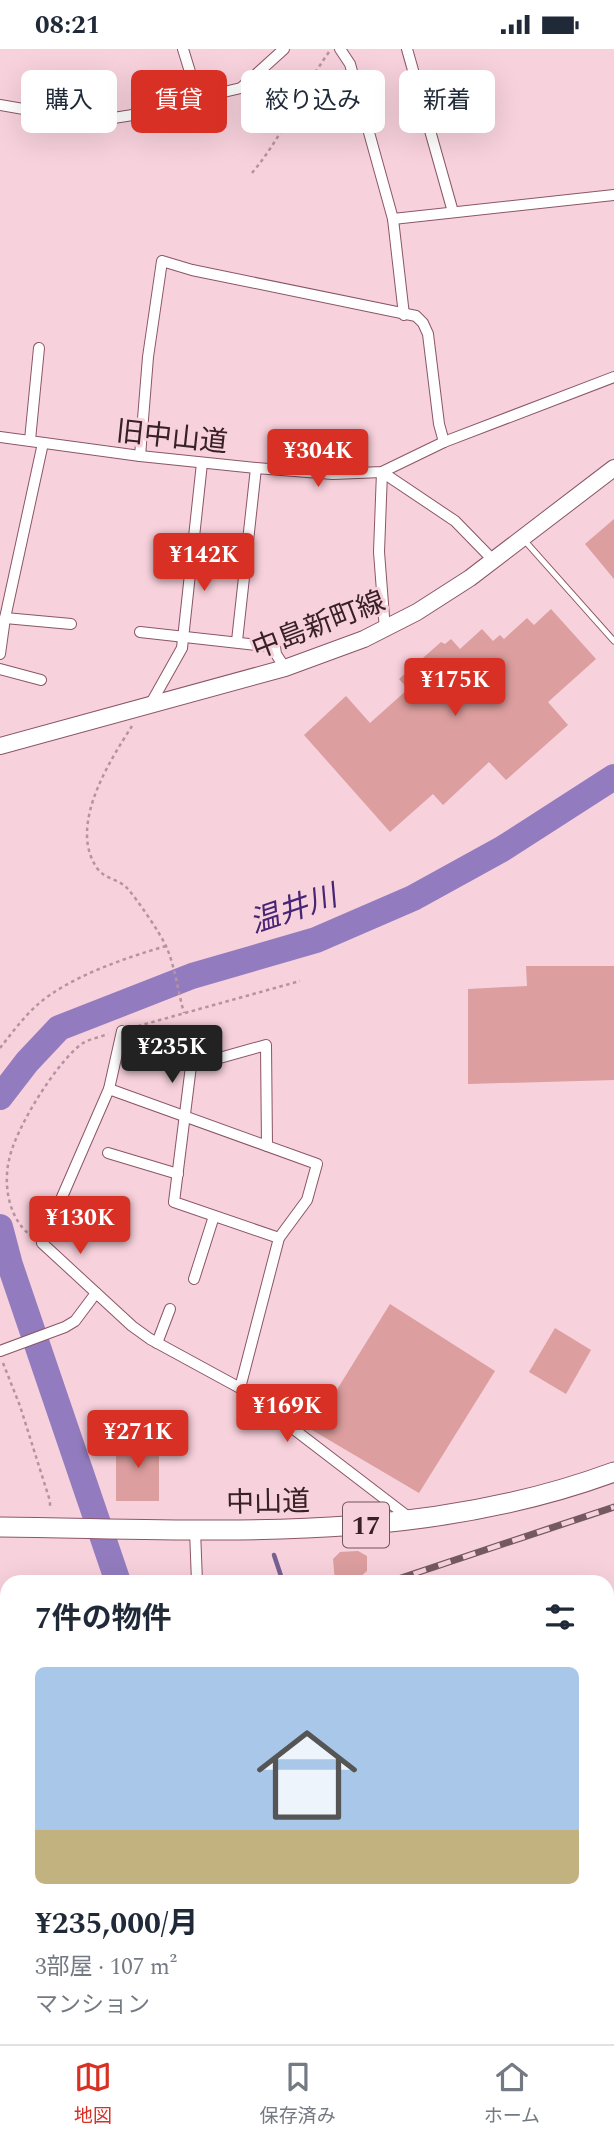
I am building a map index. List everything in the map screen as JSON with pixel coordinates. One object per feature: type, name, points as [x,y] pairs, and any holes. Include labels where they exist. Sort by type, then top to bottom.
[{"type":"highway","name":"中山道","points":[[0,1527],[301,1529],[412,1521],[490,1509],[547,1495],[614,1472]]},
{"type":"main road","name":"中島新町線","points":[[0,745],[285,668],[385,630],[446,594],[523,539],[614,468]]},
{"type":"street","points":[[183,49],[189,70]]},
{"type":"street","points":[[227,91],[241,88],[284,49]]},
{"type":"street","points":[[340,49],[350,64],[393,219],[404,314]]},
{"type":"street","points":[[407,49],[453,212]]},
{"type":"street","points":[[0,105],[75,118],[101,120],[131,115]]},
{"type":"street","points":[[393,219],[614,195]]},
{"type":"street","points":[[140,456],[149,357],[162,261],[205,273],[416,316],[428,334],[439,424],[444,442]]},
{"type":"street","points":[[30,440],[39,348]]},
{"type":"street","name":"旧中山道","points":[[0,437],[256,468],[333,474],[382,472],[444,442],[614,377]]},
{"type":"street","points":[[0,654],[2,630],[43,443]]},
{"type":"street","points":[[150,705],[182,648],[202,463]]},
{"type":"street","points":[[237,641],[256,468]]},
{"type":"street","points":[[382,472],[455,521],[493,560]]},
{"type":"street","points":[[382,472],[379,552],[385,630]]},
{"type":"street","points":[[5,618],[71,625]]},
{"type":"street","points":[[140,632],[275,647],[276,654],[285,668]]},
{"type":"street","points":[[0,669],[41,680]]},
{"type":"street","points":[[122,1031],[109,1089],[42,1243],[132,1326],[157,1343],[240,1388],[412,1521]]},
{"type":"street","points":[[267,1146],[266,1045],[191,1066],[174,1202],[279,1238]]},
{"type":"street","points":[[109,1089],[317,1164],[307,1200],[279,1238],[240,1388]]},
{"type":"street","points":[[108,1153],[178,1174]]},
{"type":"street","points":[[194,1279],[214,1216]]},
{"type":"street","points":[[1,1352],[52,1333],[75,1321],[96,1293]]},
{"type":"street","points":[[157,1343],[170,1309]]},
{"type":"street","points":[[195,1530],[197,1575]]},
{"type":"lane","points":[[523,539],[614,641]]},
{"type":"path","points":[[252,173],[271,151],[313,74],[331,49]]},
{"type":"path","points":[[133,725],[105,768],[89,816],[86,838],[88,852],[98,870],[108,879],[125,886],[166,946],[184,1013]]},
{"type":"path","points":[[0,1048],[36,1006],[53,994],[124,959],[166,946]]},
{"type":"path","points":[[1,1352],[50,1501],[50,1509]]},
{"type":"building","points":[[614,519],[614,579],[585,544]]},
{"type":"building","points":[[551,609],[596,659],[548,702],[568,725],[506,780],[489,762],[443,805],[433,794],[390,832],[304,735],[346,696],[370,723],[408,689],[399,679],[441,642],[445,644],[451,639],[460,649],[482,629],[493,641],[500,635],[504,639],[527,618],[534,625]]},
{"type":"building","points":[[526,966],[614,966],[614,1080],[468,1084],[468,989],[527,986]]},
{"type":"building","points":[[390,1304],[495,1371],[419,1493],[312,1430]]},
{"type":"building","points":[[555,1328],[591,1350],[566,1394],[529,1372]]},
{"type":"building","points":[[116,1439],[159,1439],[159,1501],[116,1501]]},
{"type":"building","points":[[358,1551],[367,1556],[367,1571],[362,1575],[334,1575],[333,1559],[340,1552]]},
{"type":"waterway","name":"温井川","points":[[0,1097],[27,1062],[59,1028],[192,976],[316,940],[413,898],[502,849],[614,777]]},
{"type":"waterway","name":"温井川","points":[[0,1227],[10,1265],[116,1575]]},
{"type":"waterway","points":[[274,1555],[281,1575]]},
{"type":"railway","points":[[410,1575],[614,1507]]}]
